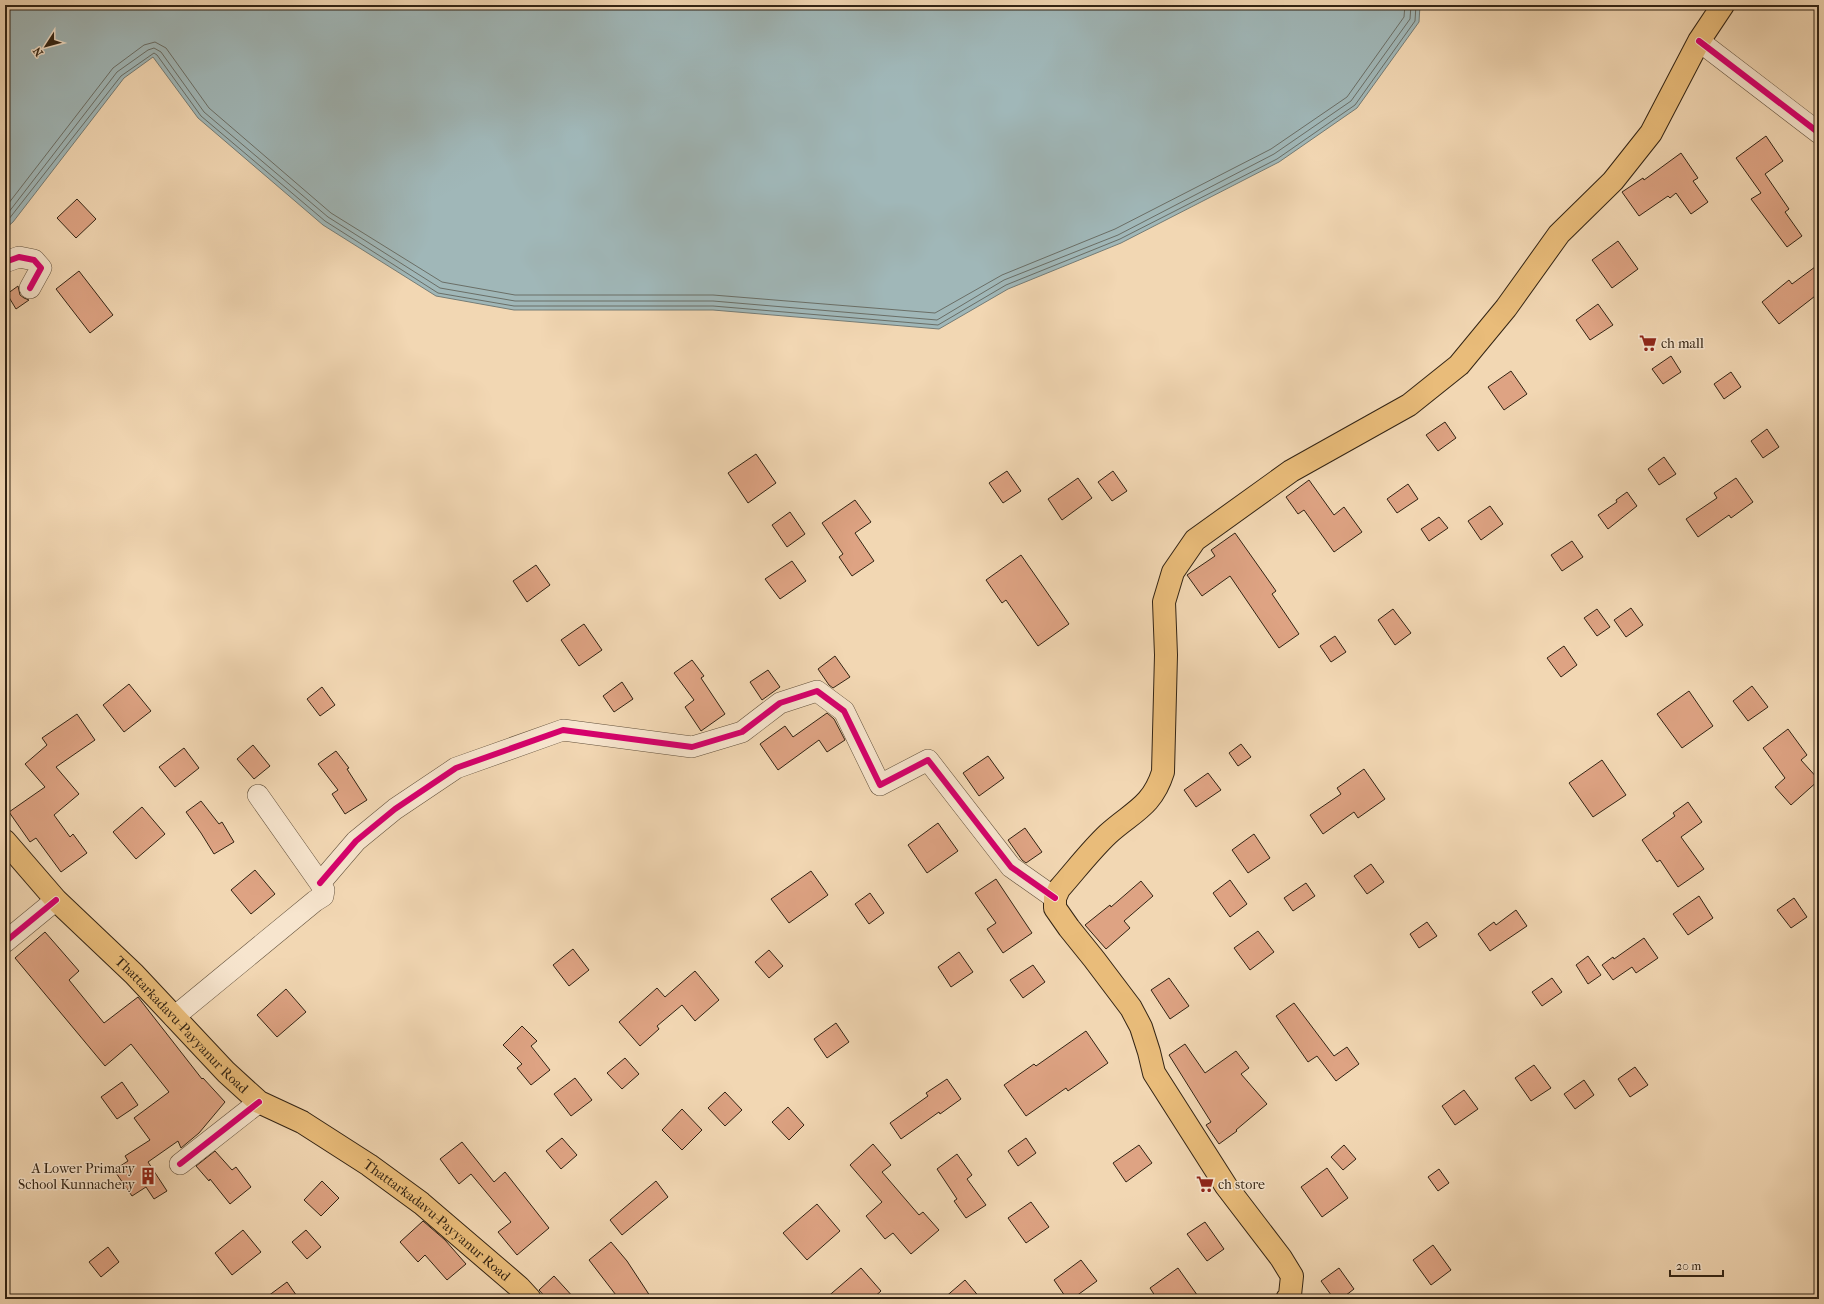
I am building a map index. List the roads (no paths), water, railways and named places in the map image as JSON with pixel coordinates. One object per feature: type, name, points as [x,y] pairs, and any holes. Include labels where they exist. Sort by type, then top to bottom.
[{"type":"main road","points":[[1287,1299],[1290,1295],[1292,1276],[1281,1258],[1226,1186],[1154,1073],[1141,1027],[1131,1008],[1055,908],[1055,898],[1059,890],[1108,834],[1148,803],[1159,786],[1163,772],[1166,655],[1164,602],[1173,572],[1195,540],[1291,471],[1409,405],[1459,365],[1506,308],[1559,234],[1613,180],[1651,133],[1699,41],[1723,5]]},
{"type":"main road","name":"Thattarkadavu-Payyanur Road","points":[[5,841],[56,900],[134,974],[226,1072],[259,1102],[302,1122],[369,1165],[421,1203],[519,1287],[530,1299]]},
{"type":"street","points":[[1699,41],[1819,132]]},
{"type":"street","points":[[5,262],[19,257],[34,260],[40,268],[30,288]]},
{"type":"street","points":[[320,883],[356,841],[395,809],[456,768],[563,730],[692,747],[742,732],[780,703],[817,691],[844,711],[880,785],[928,760],[1011,867],[1055,898]]},
{"type":"street","points":[[174,1017],[323,896],[324,890],[320,883],[258,795]]},
{"type":"street","points":[[5,942],[56,900]]},
{"type":"street","points":[[180,1164],[259,1102]]},
{"type":"water","points":[[5,5],[1420,5],[1419,22],[1357,108],[1279,162],[1121,243],[1008,289],[939,329],[713,310],[514,310],[436,296],[323,225],[198,118],[153,57],[124,78],[13,222],[5,229]]},
{"type":"place","name":"ch mall","points":[[1648,343]]},
{"type":"place","name":"A Lower Primary School Kunnachery","points":[[148,1176]]},
{"type":"place","name":"ch store","points":[[1205,1184]]}]
